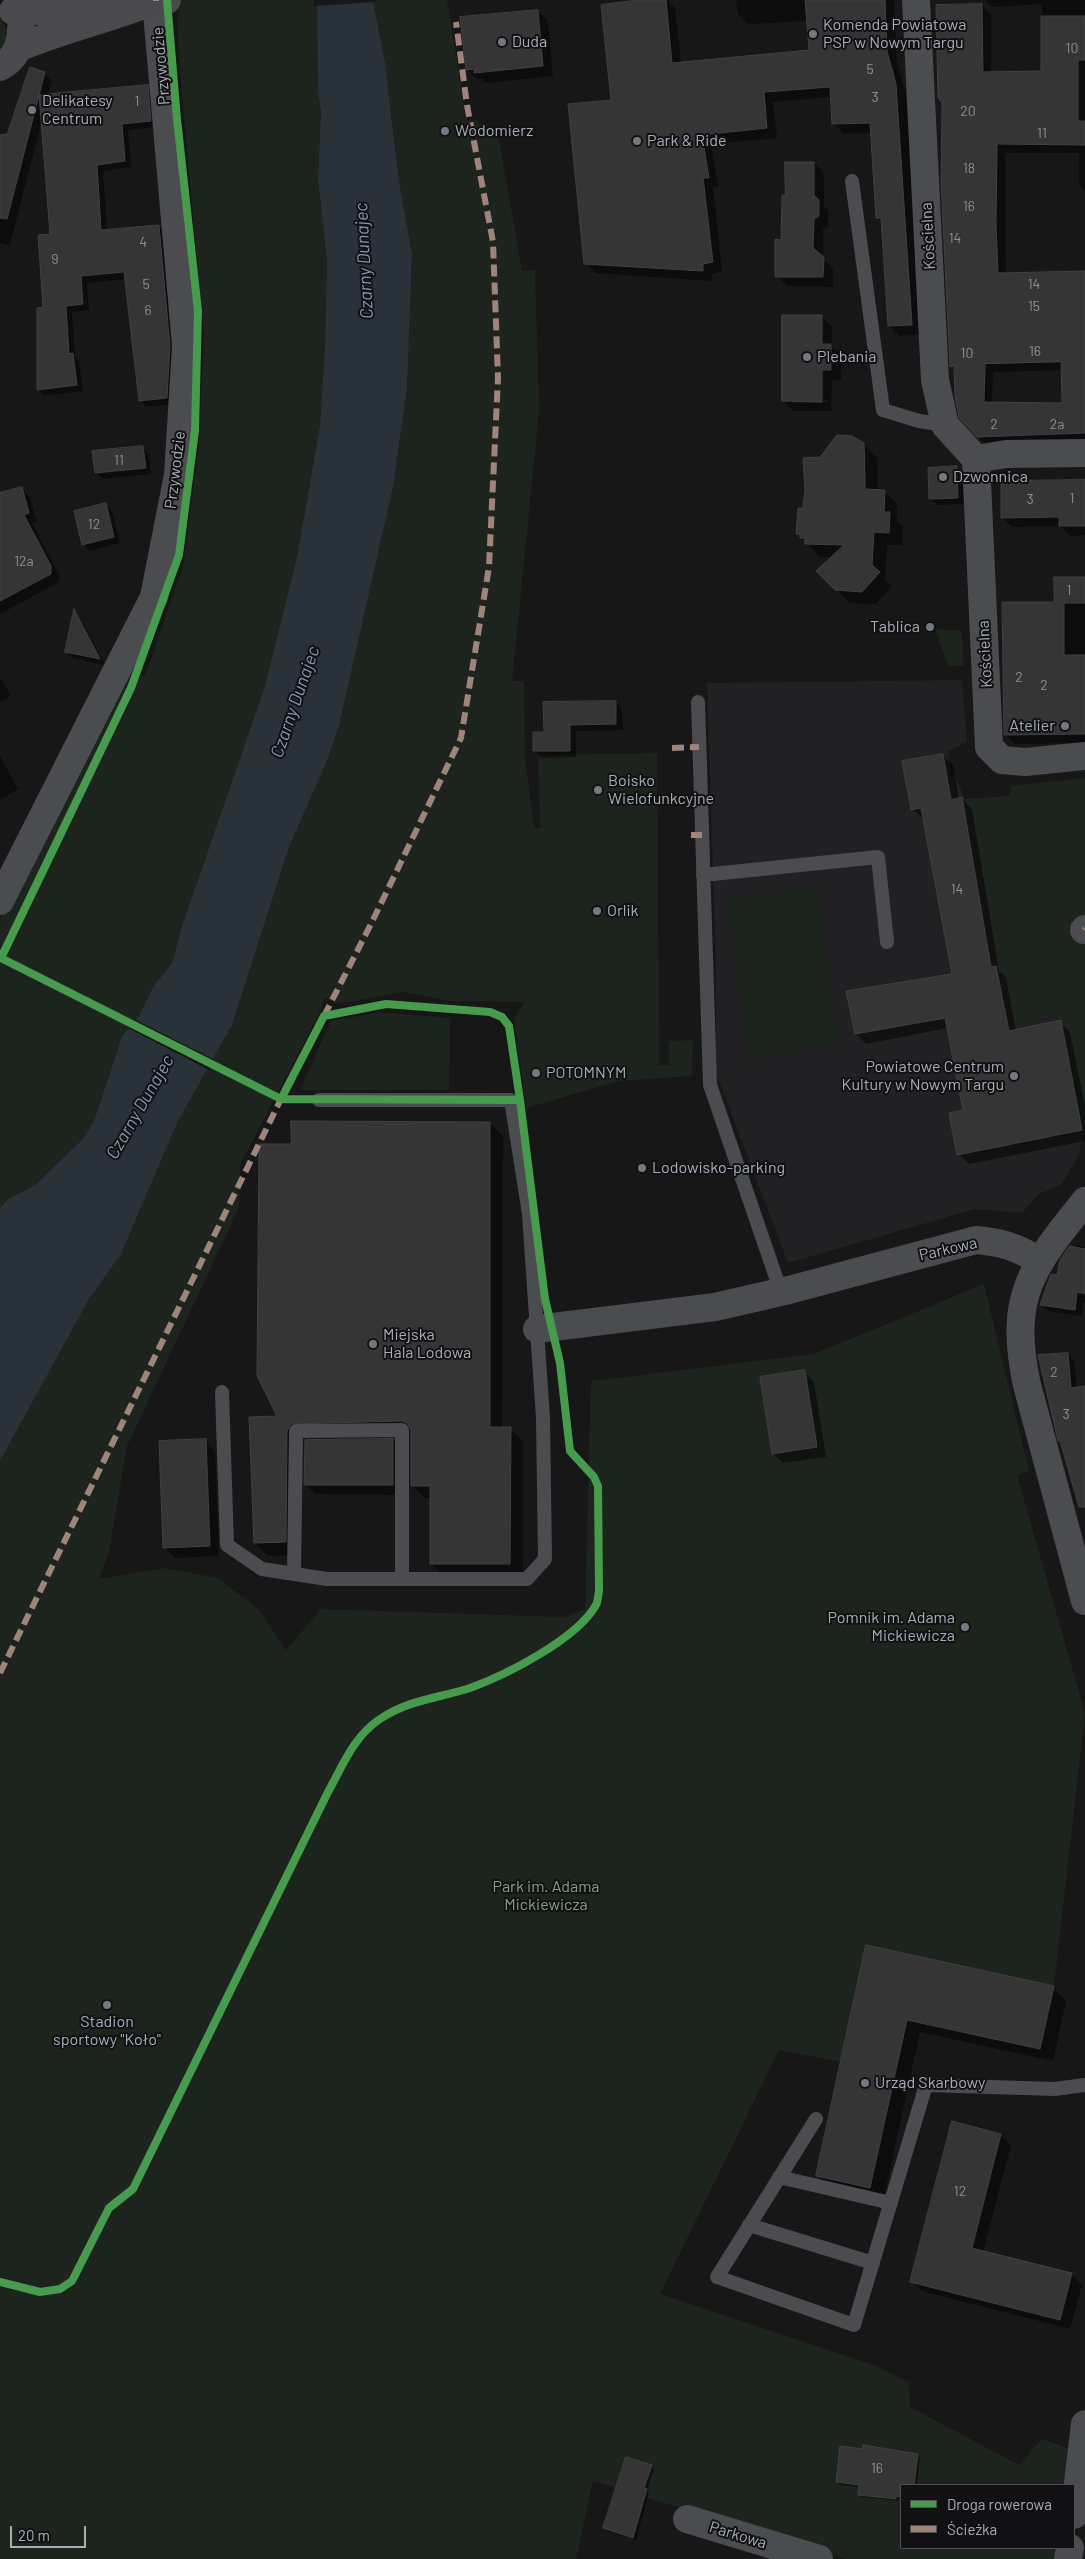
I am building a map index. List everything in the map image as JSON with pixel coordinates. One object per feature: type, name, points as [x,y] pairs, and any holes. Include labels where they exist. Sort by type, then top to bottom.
[{"type":"street","name":"Kościelna","points":[[916,0],[935,380],[945,425],[976,460],[988,747],[1002,760],[1026,762],[1085,756]]},
{"type":"street","points":[[7,5],[52,11],[118,2],[154,2]]},
{"type":"street","points":[[18,48],[57,32],[154,2]]},
{"type":"street","name":"Przywodzie","points":[[0,901],[154,597],[178,475],[186,346],[154,2]]},
{"type":"street","points":[[0,67],[12,58],[18,48],[20,29],[7,5]]},
{"type":"street","points":[[976,460],[1006,454],[1085,453]]},
{"type":"street","points":[[1080,1214],[1039,1261],[1025,1292],[1019,1328],[1021,1359],[1085,1601]]},
{"type":"street","name":"Parkowa","points":[[537,1329],[687,1311],[781,1292],[976,1240],[1001,1242],[1023,1250],[1039,1261]]},
{"type":"street","points":[[1075,2506],[1085,2424]]},
{"type":"street","name":"Parkowa","points":[[687,2519],[818,2559]]},
{"type":"lane","points":[[852,182],[883,410],[919,421],[945,425]]},
{"type":"lane","points":[[698,702],[710,1084],[781,1292]]},
{"type":"lane","points":[[704,875],[878,857],[886,942]]},
{"type":"lane","points":[[222,1392],[227,1545],[262,1569],[327,1579],[527,1579],[545,1559],[543,1418],[529,1214],[512,1100],[319,1100]]},
{"type":"lane","points":[[294,1574],[296,1431],[402,1430],[402,1579]]},
{"type":"lane","points":[[816,2119],[717,2277],[854,2325],[926,2086],[1055,2089],[1085,2085]]},
{"type":"lane","points":[[779,2177],[891,2203]]},
{"type":"lane","points":[[749,2225],[873,2263]]},
{"type":"shaded area","points":[[962,680],[967,742],[948,751],[951,777],[955,776],[965,799],[1015,1025],[1063,1015],[1084,1133],[1078,1157],[1061,1185],[1039,1194],[1022,1213],[975,1209],[788,1263],[716,1073],[716,963],[707,683]]},
{"type":"green space","points":[[181,0],[317,0],[318,90],[321,112],[318,180],[327,262],[325,345],[320,425],[298,552],[265,686],[182,926],[172,963],[153,987],[139,1016],[122,1036],[94,1121],[83,1139],[35,1185],[8,1199],[0,1208],[0,920],[127,666],[145,677],[183,566],[198,453],[204,338],[180,72],[177,16]]},
{"type":"green space","name":"Park im. Adama Mickiewicza","points":[[373,0],[447,0],[467,121],[477,120],[499,139],[522,271],[535,270],[539,411],[512,681],[524,681],[525,758],[534,828],[540,828],[538,755],[657,753],[659,1065],[669,1065],[669,1041],[693,1040],[692,1076],[619,1081],[526,1108],[514,1019],[525,1002],[450,1001],[404,992],[336,1004],[325,997],[318,1016],[240,1165],[239,1208],[127,1446],[109,1552],[99,1579],[164,1568],[218,1578],[259,1610],[286,1650],[321,1609],[564,1617],[585,1609],[591,1381],[814,1354],[984,1284],[1029,1471],[1017,1475],[1085,1713],[1054,1986],[866,1945],[841,2062],[779,2050],[660,2294],[873,2365],[909,2382],[910,2407],[1019,2465],[1042,2439],[1067,2448],[1064,2484],[900,2484],[900,2549],[1059,2549],[1058,2559],[846,2559],[593,2481],[576,2559],[0,2559],[0,1461],[89,1299],[121,1254],[178,1121],[232,1025],[289,847],[327,761],[339,726],[393,487],[407,389],[412,254],[399,181],[385,63]]},
{"type":"green space","points":[[0,18],[5,27],[6,35],[5,43],[0,52]]},
{"type":"green space","points":[[935,629],[962,631],[963,666],[948,666]]},
{"type":"green space","points":[[1085,778],[1084,1133],[1063,1015],[1014,1025],[965,799],[1010,796],[1011,786]]},
{"type":"green space","points":[[818,887],[839,1046],[748,1058],[727,898]]},
{"type":"green space","points":[[379,1012],[450,1018],[449,1090],[300,1090],[331,1021]]},
{"type":"water","name":"Czarny Dunajec","points":[[317,0],[373,0],[385,63],[399,181],[412,254],[407,389],[393,487],[339,726],[327,761],[289,847],[232,1025],[178,1121],[121,1254],[89,1299],[0,1461],[0,1208],[8,1199],[35,1185],[83,1139],[94,1121],[122,1036],[139,1016],[153,987],[172,963],[182,926],[265,686],[298,552],[320,425],[325,345],[327,262],[318,180],[321,112],[318,90]]},
{"type":"pier","points":[[314,0],[375,0],[376,2],[314,6]]},
{"type":"pier","points":[[134,1019],[215,1060],[209,1070],[126,1027]]},
{"type":"building","points":[[638,0],[666,0],[672,63],[809,50],[805,0],[885,0],[887,51],[896,84],[912,325],[888,326],[881,218],[876,218],[870,123],[832,124],[830,87],[764,92],[767,128],[702,135],[709,178],[703,178],[713,262],[703,264],[703,271],[584,264],[568,104],[611,100],[601,5]]},
{"type":"building","points":[[982,4],[983,72],[1041,71],[1041,16],[1085,16],[1085,60],[1078,60],[1078,121],[1085,121],[1085,145],[997,144],[996,225],[998,273],[1085,271],[1085,433],[977,437],[959,418],[955,396],[954,366],[950,367],[941,181],[942,103],[938,98],[936,5]],"holes":[[[1061,362],[1062,403],[984,402],[985,364]]]},
{"type":"building","name":"Duda","points":[[538,10],[543,66],[474,73],[474,69],[466,70],[460,17]]},
{"type":"building","points":[[30,67],[45,72],[7,219],[0,218],[0,135],[7,134]]},
{"type":"building","points":[[148,85],[151,121],[122,124],[125,161],[97,165],[101,230],[159,225],[170,346],[167,398],[139,401],[124,272],[81,276],[83,304],[66,306],[69,354],[73,353],[77,385],[37,390],[37,308],[43,307],[38,235],[50,234],[39,95]]},
{"type":"building","points":[[785,162],[814,162],[814,195],[819,200],[819,216],[814,219],[813,248],[824,257],[823,277],[775,277],[775,239],[781,240],[782,195],[785,195]]},
{"type":"building","name":"Plebania","points":[[782,315],[822,315],[822,344],[831,344],[831,370],[822,370],[822,402],[782,401]]},
{"type":"building","points":[[837,435],[852,436],[864,443],[865,489],[885,490],[884,512],[890,512],[889,533],[874,532],[872,565],[880,572],[862,592],[835,590],[816,571],[844,545],[805,544],[805,538],[800,538],[800,534],[796,534],[798,508],[803,508],[805,490],[803,458],[820,457]]},
{"type":"building","points":[[143,446],[146,468],[95,473],[92,451]]},
{"type":"building","name":"Dzwonnica","points":[[957,466],[958,498],[929,499],[928,468]]},
{"type":"building","points":[[1085,480],[1085,526],[1059,526],[1059,517],[1001,518],[1001,481]]},
{"type":"building","points":[[22,487],[29,513],[24,515],[51,566],[51,574],[0,601],[0,493]]},
{"type":"building","points":[[106,503],[114,537],[82,545],[74,511]]},
{"type":"building","points":[[1054,577],[1085,577],[1085,603],[1064,603],[1064,655],[1085,655],[1085,734],[1004,735],[1002,602],[1054,602]]},
{"type":"building","points":[[74,609],[100,659],[65,652]]},
{"type":"building","points":[[616,701],[616,724],[570,725],[570,751],[533,751],[533,732],[544,732],[543,702]]},
{"type":"building","points":[[943,754],[951,800],[962,797],[991,967],[996,966],[1009,1031],[1061,1020],[1082,1130],[957,1155],[949,1113],[963,1110],[945,1018],[855,1034],[846,991],[952,974],[921,808],[911,810],[902,761]]},
{"type":"building","name":"Miejska Hala Lodowa","points":[[291,1121],[490,1122],[490,1427],[511,1427],[510,1564],[430,1564],[430,1486],[411,1486],[411,1430],[407,1423],[402,1421],[291,1424],[287,1431],[286,1542],[254,1543],[249,1417],[277,1416],[257,1376],[259,1144],[291,1144]]},
{"type":"building","points":[[1070,1246],[1085,1249],[1085,1294],[1077,1292],[1075,1310],[1040,1305],[1051,1274],[1057,1275],[1060,1260]]},
{"type":"building","points":[[1068,1353],[1071,1388],[1085,1386],[1085,1507],[1079,1507],[1060,1441],[1058,1441],[1038,1355]]},
{"type":"building","points":[[805,1370],[817,1447],[772,1454],[760,1377]]},
{"type":"building","points":[[206,1439],[210,1546],[163,1548],[159,1441]]},
{"type":"building","points":[[393,1439],[393,1485],[304,1485],[305,1440]]},
{"type":"building","name":"Urząd Skarbowy","points":[[866,1945],[1054,1986],[1040,2049],[907,2020],[870,2188],[816,2176]]},
{"type":"building","points":[[952,2121],[1001,2134],[972,2248],[1072,2273],[1060,2320],[910,2282]]},
{"type":"building","points":[[863,2445],[918,2454],[914,2484],[900,2484],[900,2497],[896,2496],[896,2499],[858,2495],[859,2485],[836,2482],[840,2446],[863,2449]]},
{"type":"building","points":[[626,2457],[652,2465],[644,2488],[647,2489],[633,2538],[603,2528]]},
{"type":"marked path","points":[[324,1016],[461,738],[489,567],[498,378],[493,242],[467,105],[456,22]]},
{"type":"marked path","points":[[672,748],[699,747]]},
{"type":"marked path","points":[[691,835],[702,835]]},
{"type":"marked path","points":[[0,1673],[281,1099]]},
{"type":"cycle path","points":[[0,2282],[40,2292],[60,2289],[72,2281],[109,2208],[133,2189],[328,1792],[356,1742],[371,1726],[391,1713],[424,1700],[470,1688],[485,1682],[521,1665],[557,1643],[587,1618],[596,1605],[599,1591],[598,1486],[594,1477],[570,1451],[560,1363],[545,1299],[520,1100],[281,1099],[1,958],[131,688],[179,555],[195,431],[198,311],[177,119],[167,0]]},
{"type":"cycle path","points":[[281,1099],[324,1016],[386,1004],[490,1012],[502,1017],[509,1026],[520,1100]]},
{"type":"place","name":"Komenda Powiatowa PSP w Nowym Targu","points":[[813,34]]},
{"type":"place","name":"Duda","points":[[502,42]]},
{"type":"place","name":"Delikatesy Centrum","points":[[32,110]]},
{"type":"place","name":"Wodomierz","points":[[445,131]]},
{"type":"place","name":"Park & Ride","points":[[637,141]]},
{"type":"place","name":"Plebania","points":[[807,357]]},
{"type":"place","name":"Dzwonnica","points":[[943,477]]},
{"type":"place","name":"Tablica","points":[[930,627]]},
{"type":"place","name":"Atelier","points":[[1065,726]]},
{"type":"place","name":"Boisko Wielofunkcyjne","points":[[598,790]]},
{"type":"place","name":"Orlik","points":[[597,911]]},
{"type":"place","name":"POTOMNYM","points":[[536,1073]]},
{"type":"place","name":"Powiatowe Centrum Kultury w Nowym Targu","points":[[1014,1076]]},
{"type":"place","name":"Lodowisko-parking","points":[[642,1168]]},
{"type":"place","name":"Miejska Hala Lodowa","points":[[373,1344]]},
{"type":"place","name":"Pomnik im. Adama Mickiewicza","points":[[965,1627]]},
{"type":"place","name":"Stadion sportowy \"Koło\"","points":[[107,2005]]},
{"type":"place","name":"Urząd Skarbowy","points":[[865,2083]]}]
